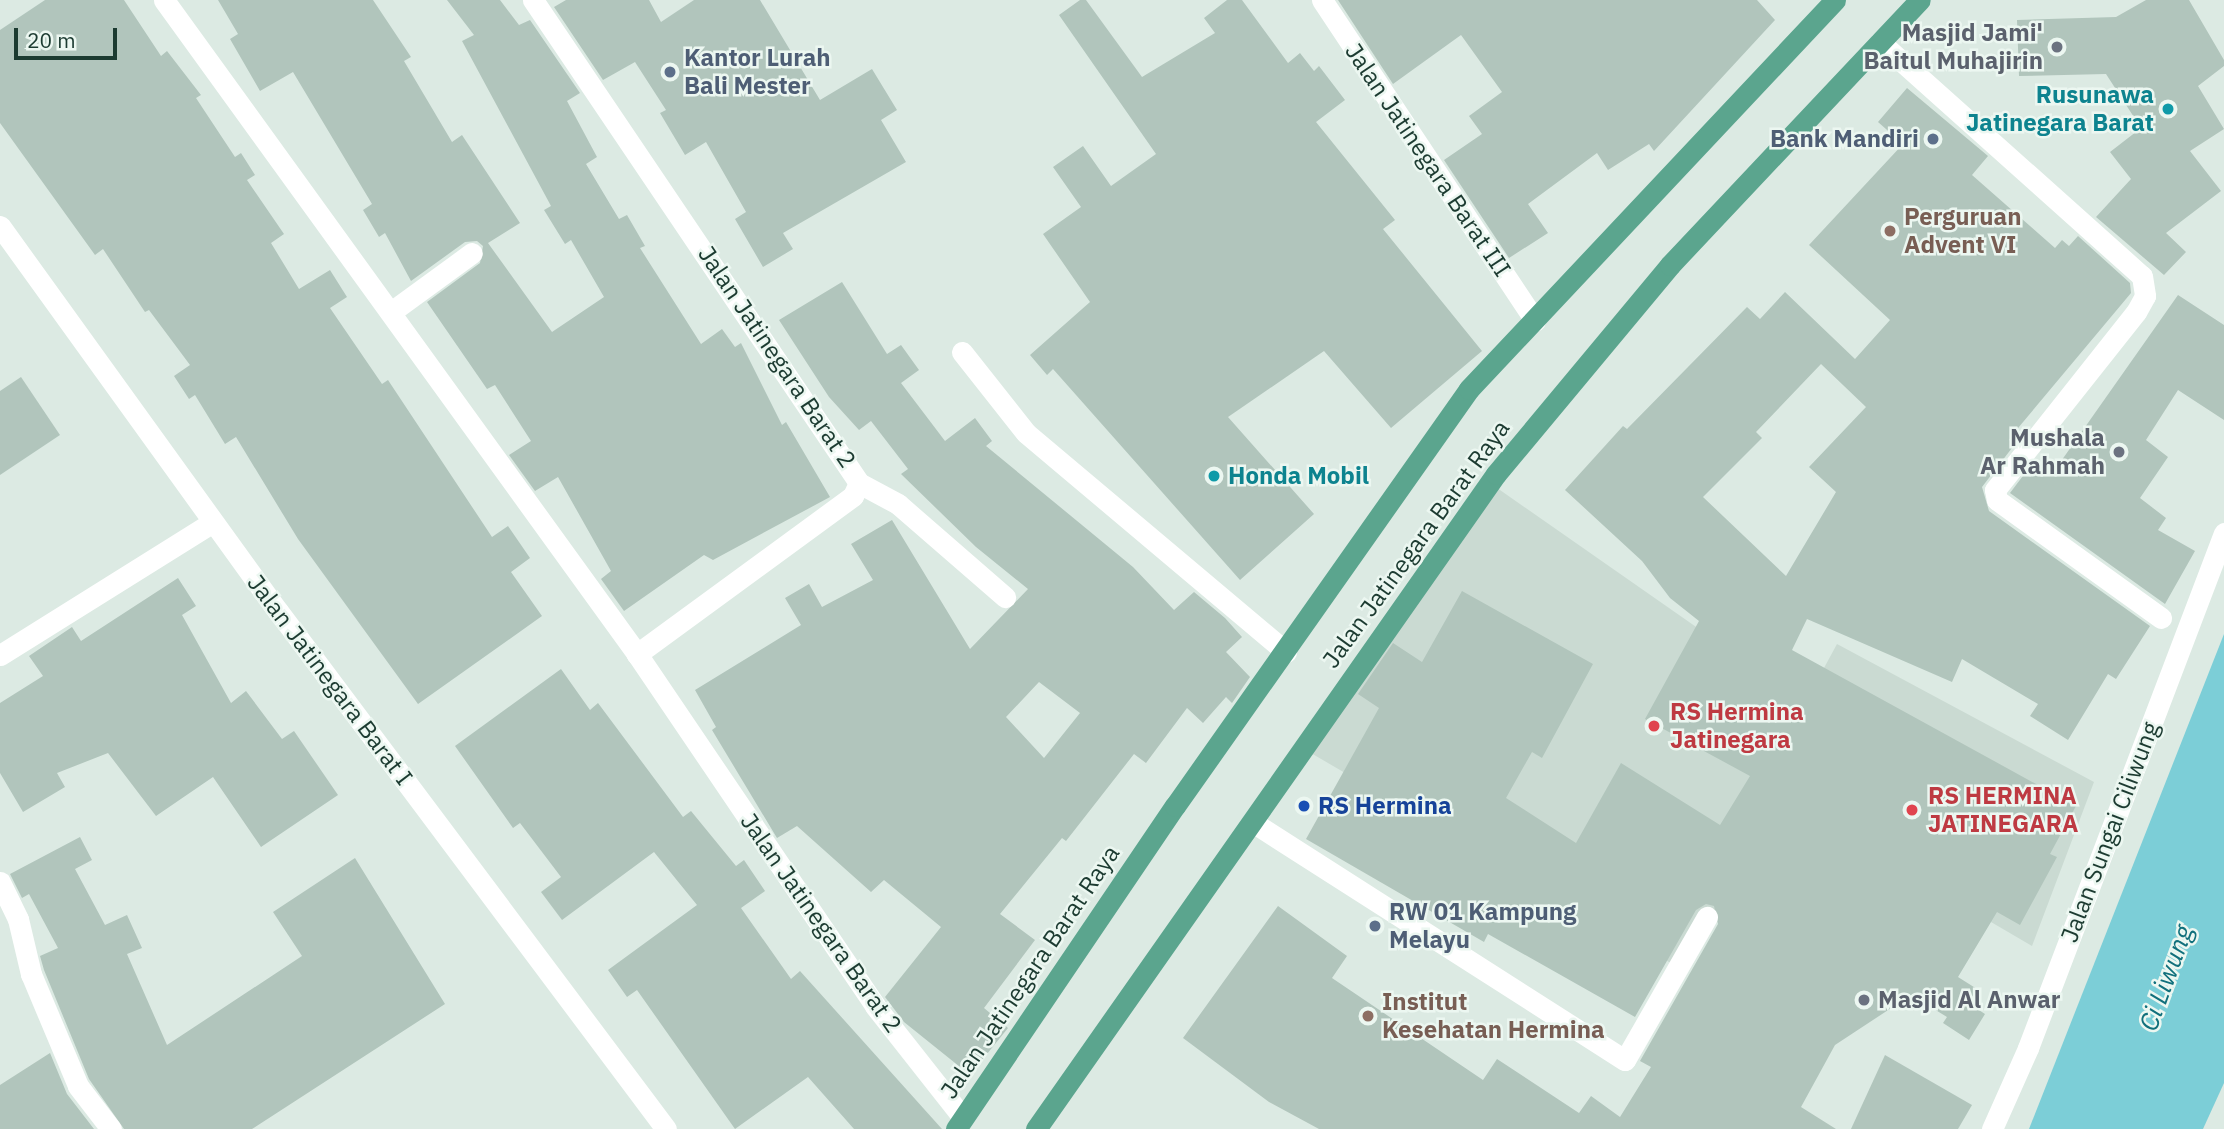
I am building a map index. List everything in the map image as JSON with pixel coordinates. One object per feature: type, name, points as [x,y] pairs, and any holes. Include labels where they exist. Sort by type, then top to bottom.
[{"type":"main road","name":"Jalan Jatinegara Barat Raya","points":[[1035,1129],[1254,823],[1298,754],[1496,474],[1670,265],[1920,0]]},
{"type":"main road","name":"Jalan Jatinegara Barat Raya","points":[[960,1123],[1175,806],[1286,652],[1461,399],[1830,2]]},
{"type":"street","name":"Jalan Jatinegara Barat 2","points":[[164,0],[637,654],[875,1006],[960,1123]]},
{"type":"street","name":"Jalan Jatinegara Barat III","points":[[1322,0],[1535,321]]},
{"type":"street","name":"Jalan Jatinegara Barat 2","points":[[543,3],[859,483],[853,496],[637,654]]},
{"type":"street","points":[[1880,42],[2142,276],[2145,296],[2136,312],[1995,489],[1997,500],[2161,618]]},
{"type":"street","name":"Jalan Jatinegara Barat I","points":[[0,226],[213,522],[666,1129]]},
{"type":"street","points":[[391,312],[472,253]]},
{"type":"street","points":[[962,352],[1026,433],[1286,652]]},
{"type":"street","points":[[859,483],[898,504],[1005,597]]},
{"type":"street","points":[[0,655],[213,522]]},
{"type":"street","name":"Jalan Sungai Ciliwung","points":[[1992,1129],[2028,1048],[2224,533]]},
{"type":"street","points":[[1254,823],[1625,1060],[1707,917]]},
{"type":"street","points":[[0,882],[18,919],[31,974],[78,1086],[111,1129]]},
{"type":"shaded area","name":"RS Hermina Jatinegara","points":[[1490,483],[1805,703],[1837,644],[2094,782],[2032,946],[1786,802],[1681,969],[1304,749]]},
{"type":"water","name":"Ci Liwung","points":[[2224,634],[2224,1083],[2203,1129],[2029,1129]]},
{"type":"building","points":[[45,0],[124,0],[161,56],[167,51],[201,95],[196,98],[235,157],[241,153],[255,175],[247,180],[284,234],[271,243],[299,289],[330,270],[347,297],[330,308],[382,384],[388,380],[492,537],[508,526],[530,558],[511,572],[542,616],[418,704],[298,539],[236,437],[225,444],[195,395],[189,399],[174,376],[190,365],[149,310],[145,312],[103,249],[95,255],[0,123],[0,30]]},
{"type":"building","points":[[218,0],[373,0],[411,57],[404,61],[452,142],[462,135],[520,223],[488,243],[552,332],[604,297],[571,240],[565,244],[544,210],[551,206],[462,41],[474,35],[447,0],[500,0],[519,25],[530,20],[580,93],[567,101],[597,157],[586,164],[619,219],[627,215],[645,246],[640,248],[701,344],[722,329],[735,347],[741,343],[782,425],[786,422],[830,497],[713,560],[704,555],[624,611],[601,579],[611,571],[558,477],[535,491],[509,455],[531,441],[495,385],[487,389],[427,302],[480,263],[483,246],[477,241],[465,242],[411,281],[385,233],[379,237],[363,210],[372,204],[293,72],[260,91],[230,39],[238,34]]},
{"type":"building","points":[[566,0],[649,0],[661,22],[694,0],[760,0],[820,100],[872,69],[897,110],[881,120],[906,162],[783,233],[793,249],[763,267],[735,219],[746,212],[706,142],[685,155],[660,113],[666,110],[635,62],[603,80],[554,7]]},
{"type":"building","points":[[1080,0],[1086,0],[1142,77],[1215,33],[1204,18],[1227,0],[1242,0],[1288,63],[1300,53],[1314,71],[1319,66],[1345,100],[1316,122],[1395,220],[1383,229],[1482,351],[1391,428],[1324,351],[1228,417],[1314,514],[1240,580],[1053,369],[1047,375],[1030,355],[1090,302],[1043,234],[1081,207],[1053,167],[1083,146],[1111,186],[1156,154],[1059,15]]},
{"type":"building","points":[[1338,0],[1757,0],[1775,20],[1654,151],[1649,144],[1608,170],[1597,153],[1528,204],[1548,233],[1509,258],[1444,160],[1482,134],[1469,116],[1502,92],[1461,35],[1393,84]]},
{"type":"building","name":"Rusunawa Jatinegara Barat","points":[[2146,0],[2189,0],[2224,60],[2224,66],[2198,86],[2224,129],[2190,151],[2221,191],[2166,233],[2186,252],[2164,275],[2096,217],[2131,179],[2110,152],[2141,128],[2106,74],[2019,76],[2017,20],[2116,17]]},
{"type":"building","points":[[1907,88],[1988,156],[1972,175],[2055,248],[2062,240],[2069,246],[2078,236],[2130,283],[2131,293],[2013,434],[2009,440],[2015,444],[1982,487],[1989,511],[2150,626],[2116,679],[2108,674],[2068,740],[2030,716],[2038,704],[1962,659],[1952,682],[1807,619],[1792,650],[2076,806],[2050,854],[2057,857],[2020,925],[1997,912],[1958,977],[1977,989],[1968,1003],[1985,1014],[1969,1040],[1943,1023],[1947,1017],[1911,995],[1835,1045],[1801,1107],[1836,1129],[1319,1129],[1269,1102],[1183,1038],[1278,906],[1347,956],[1332,978],[1483,1080],[1497,1059],[1579,1113],[1591,1096],[1620,1117],[1651,1067],[1640,1061],[1718,924],[1714,906],[1706,904],[1696,910],[1635,1017],[1488,934],[1484,942],[1306,839],[1379,708],[1358,694],[1393,643],[1422,662],[1462,591],[1593,664],[1542,758],[1532,752],[1506,798],[1576,843],[1621,763],[1720,825],[1750,776],[1645,719],[1699,621],[1670,598],[1642,561],[1565,490],[1623,426],[1627,429],[1747,307],[1760,319],[1785,292],[1855,359],[1890,320],[1809,245],[1903,144],[1878,122]],"holes":[[[1821,364],[1866,407],[1809,467],[1836,492],[1786,576],[1703,497],[1762,438],[1756,432]]]},
{"type":"building","points":[[842,282],[887,354],[901,345],[919,370],[901,383],[945,441],[975,418],[992,441],[986,446],[1133,567],[1174,610],[1194,592],[1225,618],[1242,637],[1226,652],[1250,677],[1232,703],[1226,697],[1203,723],[1187,708],[1146,763],[1134,754],[1066,841],[1062,838],[1000,914],[1035,940],[984,1008],[1008,1028],[970,1075],[904,1022],[885,997],[941,927],[884,880],[871,892],[797,826],[777,838],[712,730],[716,727],[695,690],[801,625],[785,598],[809,584],[822,607],[873,580],[851,544],[892,520],[970,649],[1028,589],[976,547],[901,474],[908,469],[871,421],[859,430],[829,397],[779,320]],"holes":[[[1039,682],[1080,713],[1044,758],[1006,717]]]},
{"type":"building","points":[[2178,295],[2224,325],[2224,420],[2178,390],[2146,440],[2168,457],[2140,498],[2166,518],[2158,530],[2195,551],[2165,604],[2010,493],[2035,460],[2052,474]]},
{"type":"building","points":[[21,377],[60,435],[0,475],[0,391]]},
{"type":"building","points":[[178,578],[196,606],[182,615],[231,703],[246,691],[282,739],[294,731],[338,795],[261,847],[213,777],[156,816],[108,753],[57,773],[65,787],[23,812],[0,773],[0,703],[43,676],[29,656],[72,627],[81,641]]},
{"type":"building","points":[[561,669],[590,710],[598,703],[683,817],[691,811],[736,866],[744,860],[765,891],[741,908],[791,979],[800,971],[942,1129],[854,1129],[808,1077],[735,1129],[637,990],[627,997],[608,970],[697,905],[654,852],[562,920],[541,892],[561,877],[520,823],[513,828],[455,746]]},
{"type":"building","points":[[80,837],[92,860],[75,869],[105,925],[127,915],[142,948],[127,954],[167,1045],[302,956],[273,912],[355,858],[445,1004],[252,1129],[124,1129],[89,1079],[44,970],[40,956],[58,948],[29,894],[22,898],[10,874]]},
{"type":"building","points":[[50,1053],[67,1094],[94,1129],[0,1129],[0,1085]]},
{"type":"building","points":[[1885,1055],[1972,1105],[1958,1129],[1851,1129]]},
{"type":"place","name":"Masjid Jami' Baitul Muhajirin","points":[[2057,47]]},
{"type":"place","name":"Kantor Lurah Bali Mester","points":[[670,72]]},
{"type":"place","name":"Rusunawa Jatinegara Barat","points":[[2168,109]]},
{"type":"place","name":"Bank Mandiri","points":[[1933,139]]},
{"type":"place","name":"Perguruan Advent VI","points":[[1890,231]]},
{"type":"place","name":"Mushala Ar Rahmah","points":[[2119,452]]},
{"type":"place","name":"Honda Mobil","points":[[1214,476]]},
{"type":"place","name":"RS Hermina Jatinegara","points":[[1654,726]]},
{"type":"place","name":"RS Hermina","points":[[1304,806]]},
{"type":"place","name":"RS HERMINA JATINEGARA","points":[[1912,810]]},
{"type":"place","name":"RW 01 Kampung Melayu","points":[[1375,926]]},
{"type":"place","name":"Masjid Al Anwar","points":[[1864,1000]]},
{"type":"place","name":"Institut Kesehatan Hermina","points":[[1368,1016]]}]
